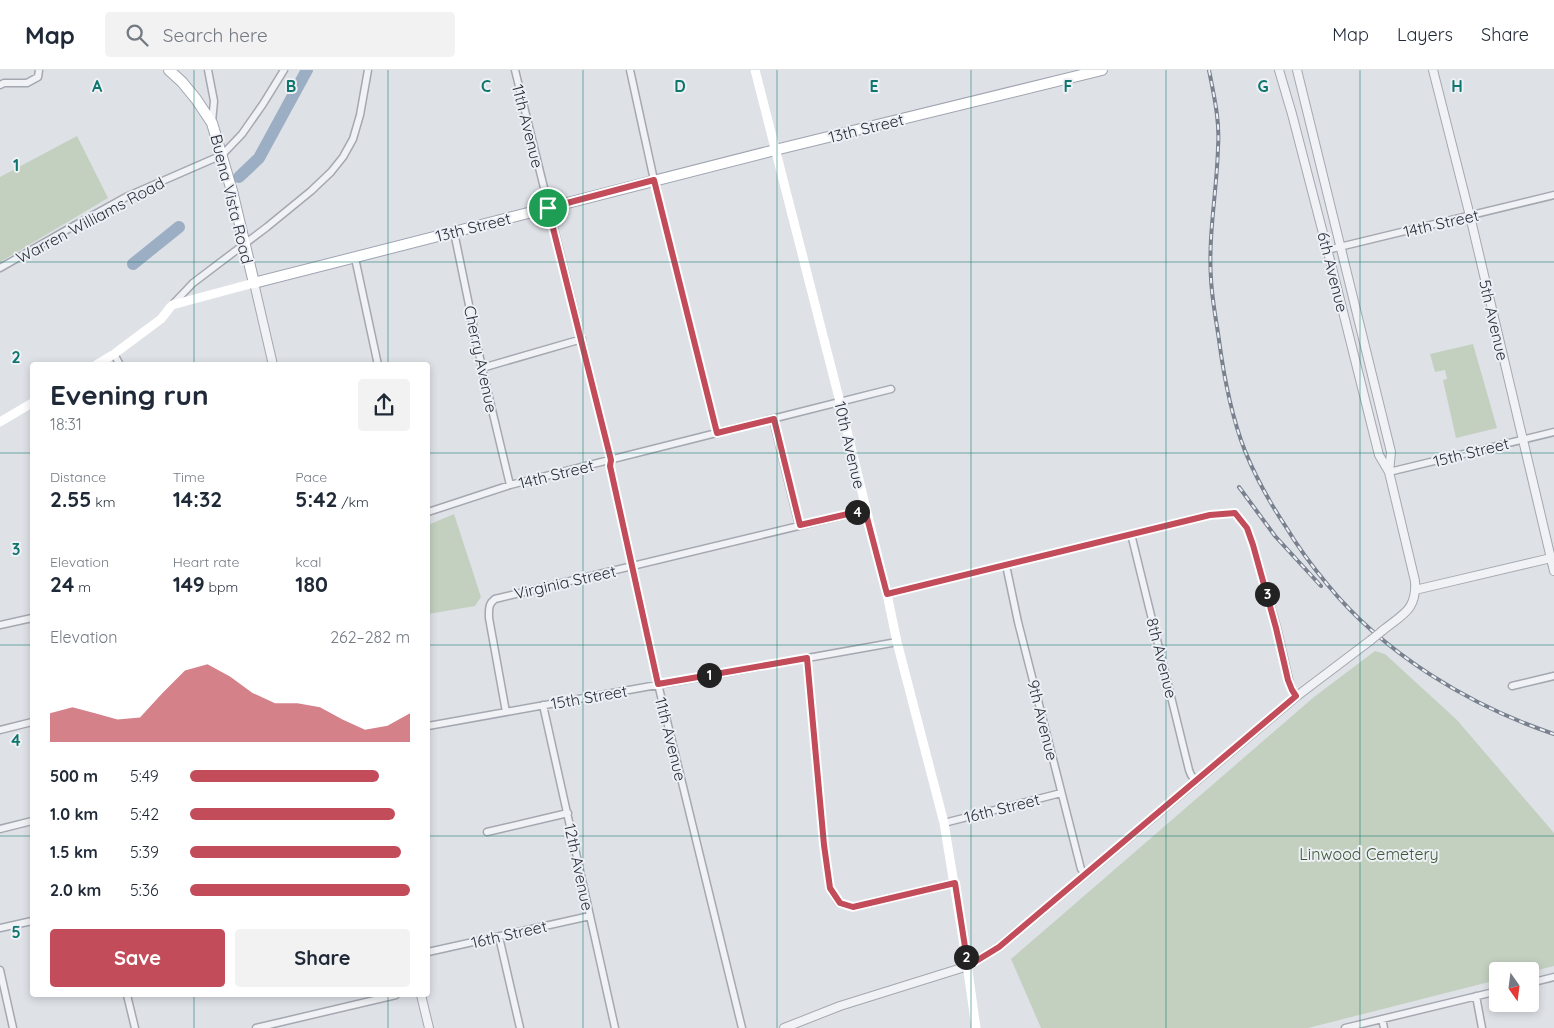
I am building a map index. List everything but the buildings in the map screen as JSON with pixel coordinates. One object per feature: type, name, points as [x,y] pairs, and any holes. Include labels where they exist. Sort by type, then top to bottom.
[{"type":"main road","name":"Buena Vista Road","points":[[168,70],[182,82],[212,123],[222,155],[254,283]]},
{"type":"main road","name":"10th Avenue","points":[[755,70],[840,402],[897,642],[944,823],[968,966],[976,1028]]},
{"type":"main road","name":"13th Street","points":[[172,304],[654,180],[1102,70]]},
{"type":"main road","points":[[101,362],[160,319],[172,304]]},
{"type":"main road","points":[[0,422],[30,404]]},
{"type":"street","points":[[0,85],[4,83],[27,83],[38,77],[39,70]]},
{"type":"street","points":[[208,70],[214,101],[212,123]]},
{"type":"street","name":"Warren Williams Road","points":[[0,268],[128,196],[222,155],[242,134],[284,70]]},
{"type":"street","points":[[172,304],[193,283],[311,191],[331,172],[354,139],[368,70]]},
{"type":"street","name":"11th Avenue","points":[[515,70],[611,460],[610,466],[658,684],[742,1028]]},
{"type":"street","points":[[630,70],[654,180],[717,433]]},
{"type":"street","name":"6th Avenue","points":[[1279,70],[1379,455],[1389,472],[1415,581],[1415,590]]},
{"type":"street","name":"6th Avenue","points":[[1297,70],[1391,452],[1389,472]]},
{"type":"street","name":"5th Avenue","points":[[1433,70],[1470,216],[1554,571]]},
{"type":"street","name":"14th Street","points":[[1327,250],[1554,195]]},
{"type":"street","name":"Cherry Avenue","points":[[454,232],[482,368],[510,485]]},
{"type":"street","points":[[355,258],[377,362]]},
{"type":"street","points":[[254,283],[272,362]]},
{"type":"street","points":[[482,368],[582,339]]},
{"type":"street","points":[[114,354],[118,362]]},
{"type":"street","name":"14th Street","points":[[430,511],[510,485],[891,389]]},
{"type":"street","points":[[774,419],[800,525]]},
{"type":"street","name":"15th Street","points":[[1389,472],[1554,432]]},
{"type":"street","name":"Virginia Street","points":[[506,712],[489,618],[489,607],[495,599],[865,510]]},
{"type":"street","points":[[887,594],[1210,515],[1235,513],[1246,526],[1256,554],[1288,680],[1296,696]]},
{"type":"street","name":"8th Avenue","points":[[1132,534],[1189,770],[1196,781]]},
{"type":"street","points":[[784,1028],[840,1006],[968,966],[999,947],[1296,696],[1406,612],[1414,601],[1415,590],[1551,558]]},
{"type":"street","name":"9th Avenue","points":[[1006,565],[1018,622],[1061,793],[1081,869],[1086,874]]},
{"type":"street","points":[[0,625],[30,618]]},
{"type":"street","name":"15th Street","points":[[430,726],[897,642]]},
{"type":"street","points":[[807,658],[830,888],[840,903],[853,907],[955,883]]},
{"type":"street","points":[[1512,686],[1554,676]]},
{"type":"street","name":"12th Avenue","points":[[543,705],[615,1028]]},
{"type":"street","points":[[0,730],[30,722]]},
{"type":"street","name":"16th Street","points":[[944,823],[1061,793]]},
{"type":"street","points":[[487,832],[568,813]]},
{"type":"street","points":[[0,829],[30,822]]},
{"type":"street","name":"16th Street","points":[[430,952],[590,916]]},
{"type":"street","points":[[0,928],[30,921]]},
{"type":"street","points":[[499,937],[520,1028]]},
{"type":"street","points":[[0,970],[13,1028]]},
{"type":"street","points":[[1539,981],[1554,978]]},
{"type":"street","points":[[1345,1028],[1489,993]]},
{"type":"street","points":[[1476,996],[1482,1028]]},
{"type":"street","points":[[128,997],[135,1028]]},
{"type":"street","points":[[256,1028],[388,997]]},
{"type":"street","points":[[421,997],[429,1028]]},
{"type":"street","points":[[1382,1020],[1384,1028]]},
{"type":"green space","points":[[77,136],[108,198],[0,262],[0,177]]},
{"type":"green space","points":[[1473,344],[1497,428],[1456,438],[1443,380],[1447,379],[1445,370],[1435,372],[1430,354]]},
{"type":"green space","points":[[454,514],[481,597],[475,606],[430,614],[430,524]]},
{"type":"green space","name":"Linwood Cemetery","points":[[1375,651],[1385,654],[1457,720],[1554,833],[1554,966],[1539,970],[1539,962],[1489,962],[1489,982],[1308,1028],[1041,1028],[1011,959],[1314,697]]},
{"type":"waterway","points":[[239,177],[259,158],[307,70]]},
{"type":"waterway","points":[[133,264],[179,227]]},
{"type":"railway","points":[[1209,70],[1218,128],[1210,262],[1212,294],[1223,368],[1232,410],[1245,451],[1259,481],[1295,542],[1327,584],[1374,633],[1430,674],[1460,692],[1522,722],[1554,734]]},
{"type":"railway","points":[[1239,487],[1275,536],[1321,586]]},
{"type":"route","points":[[654,180],[717,433],[774,419],[800,525],[865,510],[887,594],[1210,515],[1235,513],[1247,528],[1253,545],[1288,680],[1296,696],[999,947],[968,966],[955,883],[853,907],[840,903],[830,888],[824,845],[807,658],[658,684],[610,466],[611,460],[548,208],[654,180]]}]
